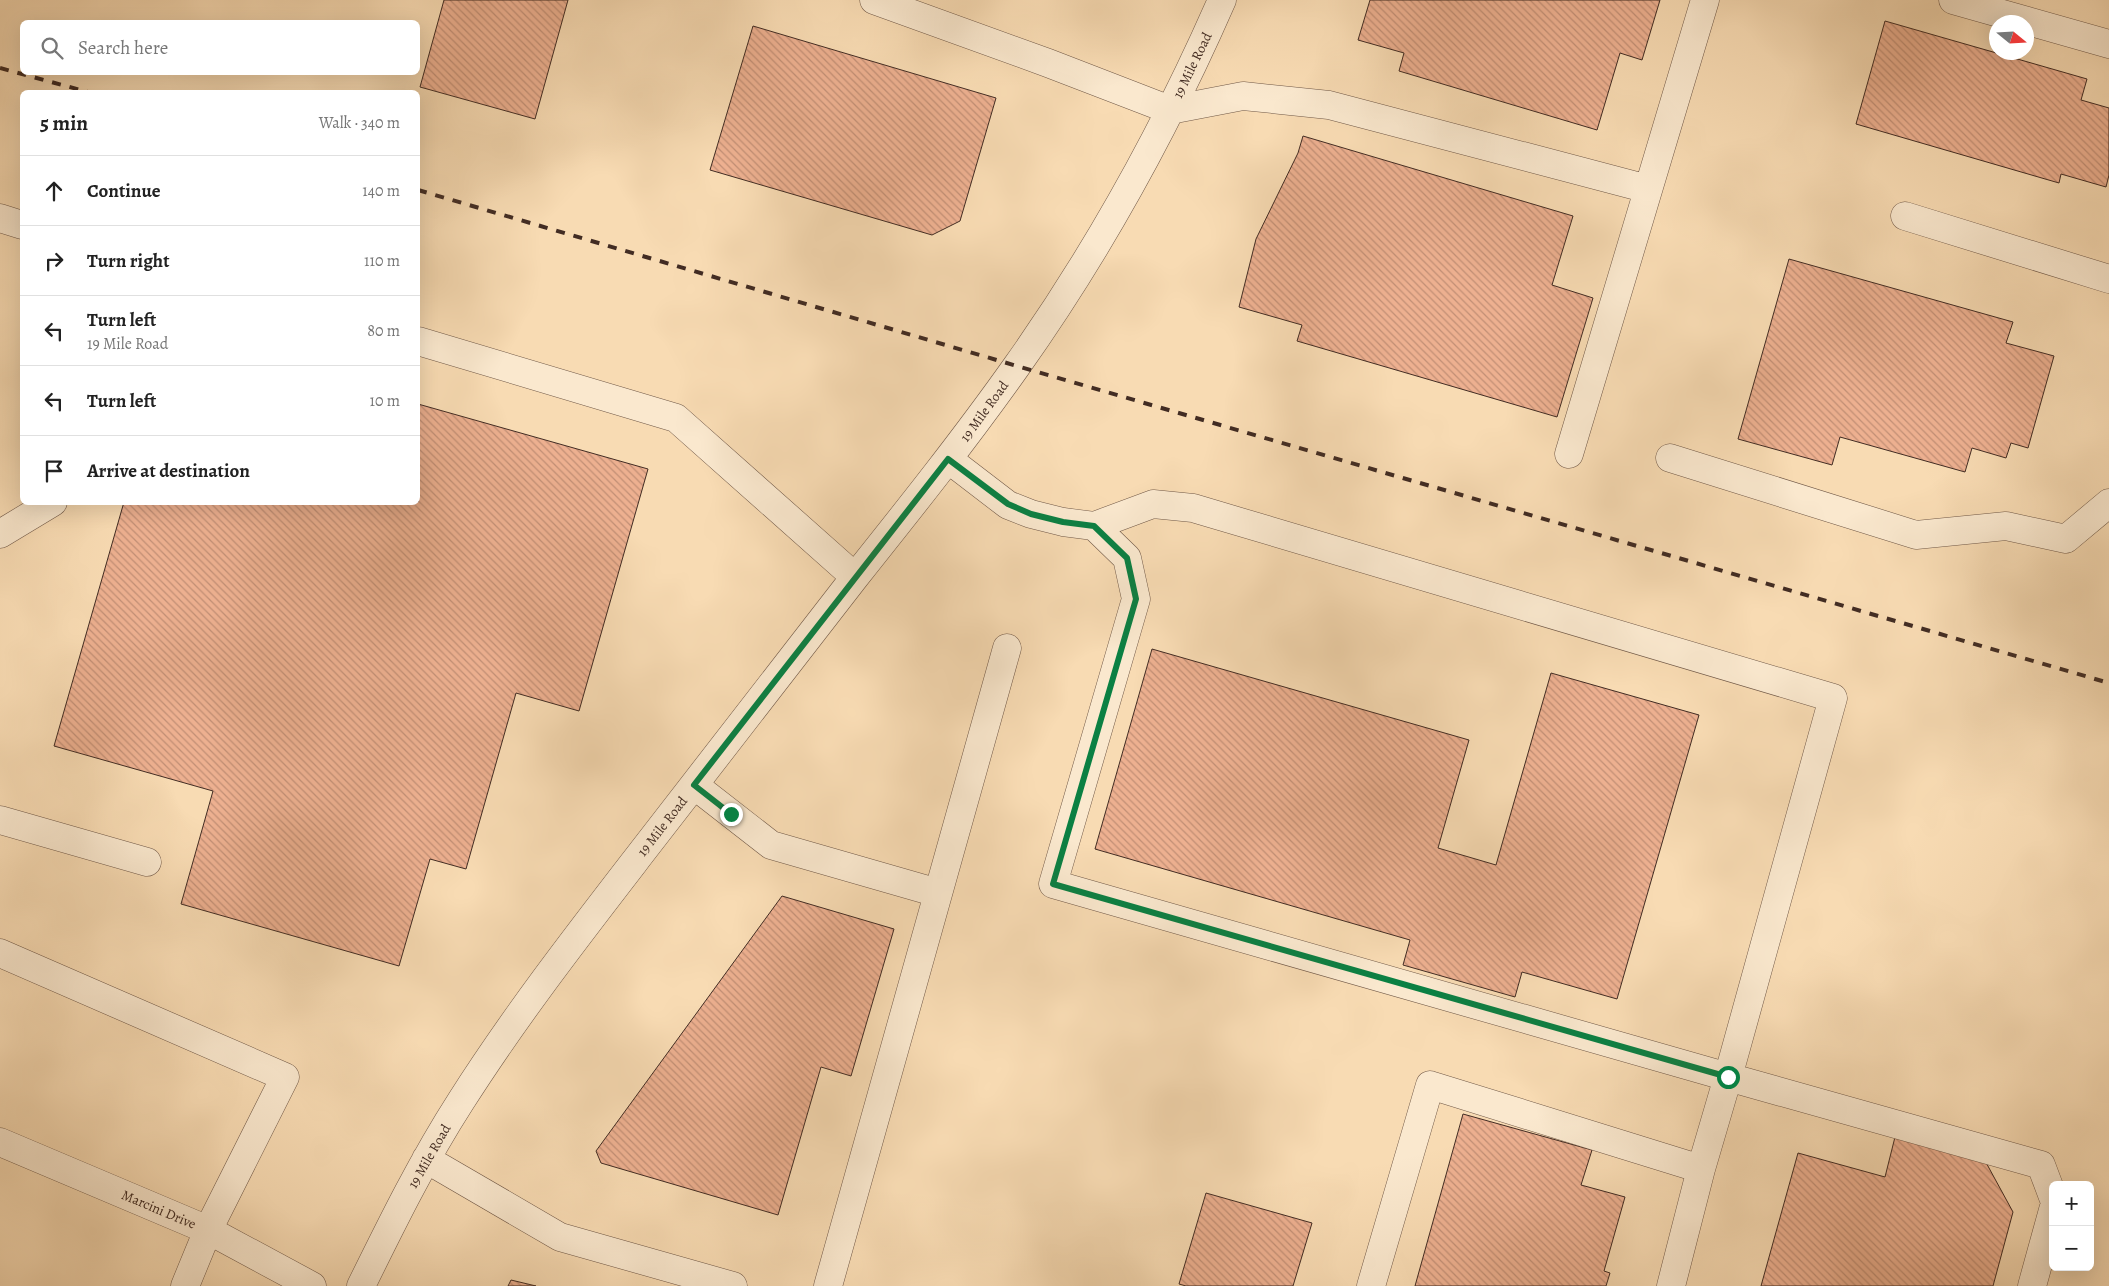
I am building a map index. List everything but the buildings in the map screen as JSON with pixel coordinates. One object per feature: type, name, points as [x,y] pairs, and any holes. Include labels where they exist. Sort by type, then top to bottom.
[{"type":"street","points":[[874,0],[1048,63],[1170,110],[1243,96],[1330,105],[1648,190]]},
{"type":"street","name":"19 Mile Road","points":[[361,1286],[392,1221],[461,1100],[545,978],[948,459],[1017,366],[1070,287],[1106,227],[1170,110],[1198,55],[1222,0]]},
{"type":"street","points":[[1569,454],[1705,0]]},
{"type":"street","points":[[1953,0],[2109,44]]},
{"type":"street","points":[[1905,216],[2109,279]]},
{"type":"street","points":[[0,218],[20,224]]},
{"type":"street","points":[[420,343],[676,418],[855,577]]},
{"type":"street","points":[[1670,458],[1916,535],[2006,526],[2066,539],[2109,503]]},
{"type":"street","points":[[948,459],[1008,504],[1031,514],[1063,522],[1094,526],[1153,504],[1193,508],[1833,698],[1701,1169],[1671,1286]]},
{"type":"street","points":[[0,534],[48,505]]},
{"type":"street","points":[[1094,526],[1127,558],[1136,599],[1053,884],[1728,1077],[2041,1164],[2049,1186]]},
{"type":"street","points":[[828,1286],[1008,648]]},
{"type":"street","points":[[694,785],[772,845],[938,893]]},
{"type":"street","points":[[0,820],[147,862]]},
{"type":"street","points":[[0,952],[286,1077],[208,1230],[186,1286]]},
{"type":"street","points":[[1371,1286],[1430,1085],[1701,1169]]},
{"type":"street","name":"Marcini Drive","points":[[0,1142],[208,1230],[312,1286]]},
{"type":"street","points":[[426,1159],[560,1237],[733,1286]]},
{"type":"street","points":[[2032,1286],[2049,1224]]},
{"type":"railway","points":[[0,68],[20,73]]},
{"type":"railway","points":[[26,75],[81,90]]},
{"type":"railway","points":[[420,191],[2109,683]]},
{"type":"route","points":[[731,814],[694,785],[948,459],[1008,504],[1031,514],[1063,522],[1094,526],[1127,558],[1136,599],[1053,884],[1728,1077]]}]
